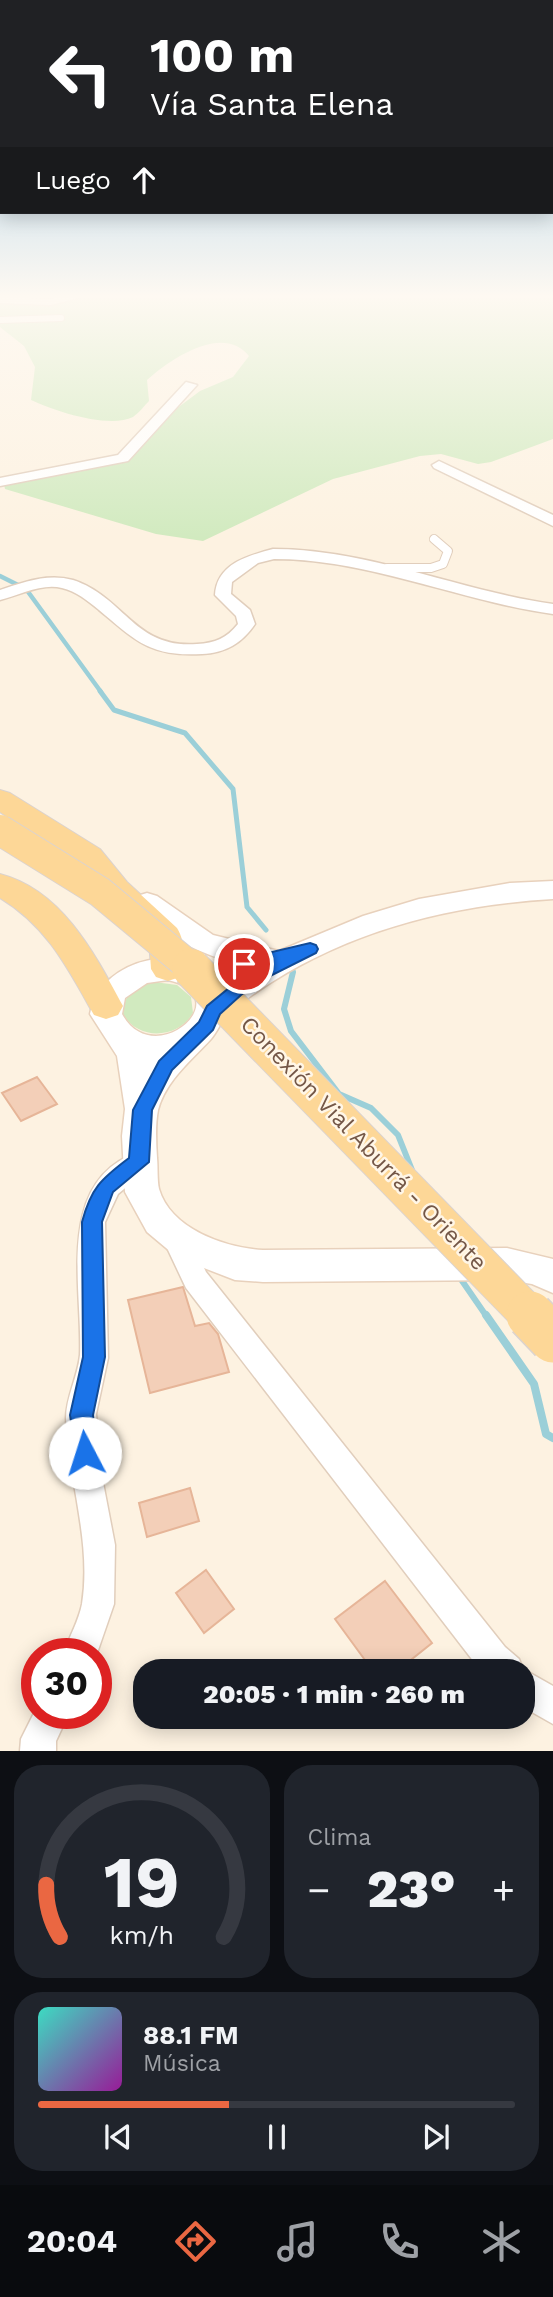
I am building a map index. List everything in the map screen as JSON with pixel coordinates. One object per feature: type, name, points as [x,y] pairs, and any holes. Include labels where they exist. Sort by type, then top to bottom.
[{"type":"main road","points":[[0,799],[89,856],[196,942],[218,951],[268,958]]},
{"type":"main road","name":"Conexión Vial Aburrá - Oriente","points":[[0,830],[100,892],[181,958],[257,1032],[553,1339]]},
{"type":"main road","points":[[89,856],[116,889],[165,936],[174,970],[205,986],[213,1002],[213,1010],[206,1026],[165,1066],[142,1110]]},
{"type":"main road","points":[[0,884],[41,910],[68,937],[85,963],[106,1006],[112,1029],[127,1040],[145,1046],[164,1047],[192,1038]]},
{"type":"main road","points":[[213,1010],[252,978],[310,949],[403,914],[459,897],[512,890],[553,890]]},
{"type":"main road","points":[[106,1006],[111,993],[121,983],[143,972],[227,967],[310,949]]},
{"type":"main road","points":[[127,1040],[133,1056],[142,1110],[139,1162],[142,1192],[149,1208],[174,1235],[191,1247],[235,1264],[507,1264],[538,1269],[553,1277]]},
{"type":"street","points":[[0,482],[124,458],[132,452],[155,420],[191,385]]},
{"type":"street","points":[[439,465],[553,522],[547,528],[553,536]]},
{"type":"street","points":[[0,595],[27,587],[64,582],[81,588],[157,645],[170,650],[206,649],[238,638],[247,624],[244,614],[223,595],[221,589],[229,574],[253,560],[273,554],[387,568],[517,604],[553,609]]},
{"type":"street","points":[[86,1638],[98,1604],[99,1545],[86,1472],[81,1415],[94,1357],[92,1222],[97,1203],[106,1186],[139,1162]]},
{"type":"street","points":[[174,1235],[196,1280],[494,1659]]},
{"type":"street","points":[[535,1694],[553,1707]]},
{"type":"street","points":[[38,1751],[39,1739],[44,1729]]},
{"type":"lane","points":[[387,568],[430,568],[443,564],[449,556],[448,551],[434,540]]},
{"type":"green space","points":[[34,376],[153,376],[147,380],[149,401],[133,417],[123,420],[82,417],[31,400]]},
{"type":"green space","points":[[553,376],[553,439],[491,462],[478,464],[441,454],[420,456],[333,479],[203,541],[156,534],[5,489],[4,484],[111,464],[160,421],[200,391],[233,377]]},
{"type":"green space","points":[[154,982],[177,985],[191,997],[193,1013],[186,1022],[168,1032],[138,1029],[123,1014],[128,996],[142,986]]},
{"type":"building","points":[[37,1077],[57,1104],[21,1121],[2,1093]]},
{"type":"building","points":[[183,1287],[195,1326],[209,1323],[218,1334],[229,1372],[150,1393],[128,1300]]},
{"type":"building","points":[[190,1488],[199,1521],[147,1537],[139,1503]]},
{"type":"building","points":[[206,1570],[234,1609],[204,1633],[176,1593]]},
{"type":"building","points":[[385,1581],[432,1643],[412,1659],[364,1659],[335,1619]]},
{"type":"waterway","points":[[0,576],[26,589],[101,692]]},
{"type":"waterway","points":[[100,691],[114,710],[185,733],[233,789],[247,907],[266,930]]},
{"type":"waterway","points":[[293,972],[284,1009],[291,1031],[339,1094],[371,1108],[398,1135],[412,1170]]},
{"type":"waterway","points":[[458,1275],[487,1317]]},
{"type":"waterway","points":[[486,1315],[534,1384],[546,1434],[553,1438]]},
{"type":"route","points":[[85,1453],[81,1415],[94,1357],[92,1222],[97,1203],[106,1186],[139,1162],[142,1110],[165,1066],[206,1026],[213,1010],[235,991],[275,965],[310,949],[244,964]]}]
